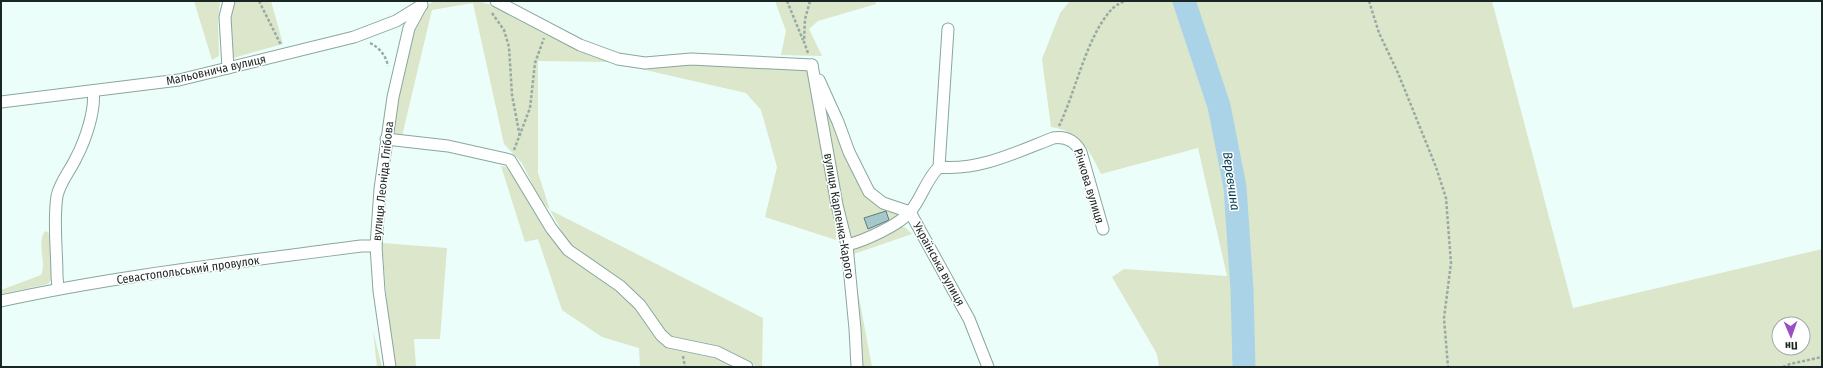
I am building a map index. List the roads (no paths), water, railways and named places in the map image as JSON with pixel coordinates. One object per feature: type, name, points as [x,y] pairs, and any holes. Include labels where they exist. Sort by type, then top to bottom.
[{"type":"street","points":[[228,68],[225,17],[229,1]]},
{"type":"street","name":"Мальовнича вулиця","points":[[1,102],[179,80],[354,37],[396,21],[424,3]]},
{"type":"street","name":"вулиця Леоніда Глібова","points":[[390,367],[376,246],[380,189],[393,96],[409,28],[424,3]]},
{"type":"street","points":[[492,4],[580,45],[618,59],[645,63],[691,59],[812,65],[869,192],[883,203],[910,212]]},
{"type":"street","points":[[939,167],[948,29]]},
{"type":"street","name":"вулиця Карпенка-Карого","points":[[812,65],[837,205],[847,245],[857,367]]},
{"type":"street","points":[[58,288],[58,196],[63,179],[76,159],[83,143],[94,101],[93,91]]},
{"type":"street","name":"Річкова вулиця","points":[[939,167],[952,168],[983,164],[1053,138],[1060,137],[1071,140],[1077,144],[1081,152],[1103,229]]},
{"type":"street","points":[[386,139],[448,146],[510,160],[551,228],[568,250],[620,286],[640,305],[661,335],[670,342],[717,352],[747,367]]},
{"type":"street","name":"Українська вулиця","points":[[939,167],[930,177],[910,212],[969,319],[985,355],[988,367]]},
{"type":"street","points":[[847,245],[896,223],[910,212]]},
{"type":"street","name":"Севастопольський провулок","points":[[1,301],[58,288],[353,247],[376,246]]},
{"type":"waterway","name":"Веревчина","points":[[1184,1],[1219,106],[1235,187],[1242,290],[1244,367]]}]
